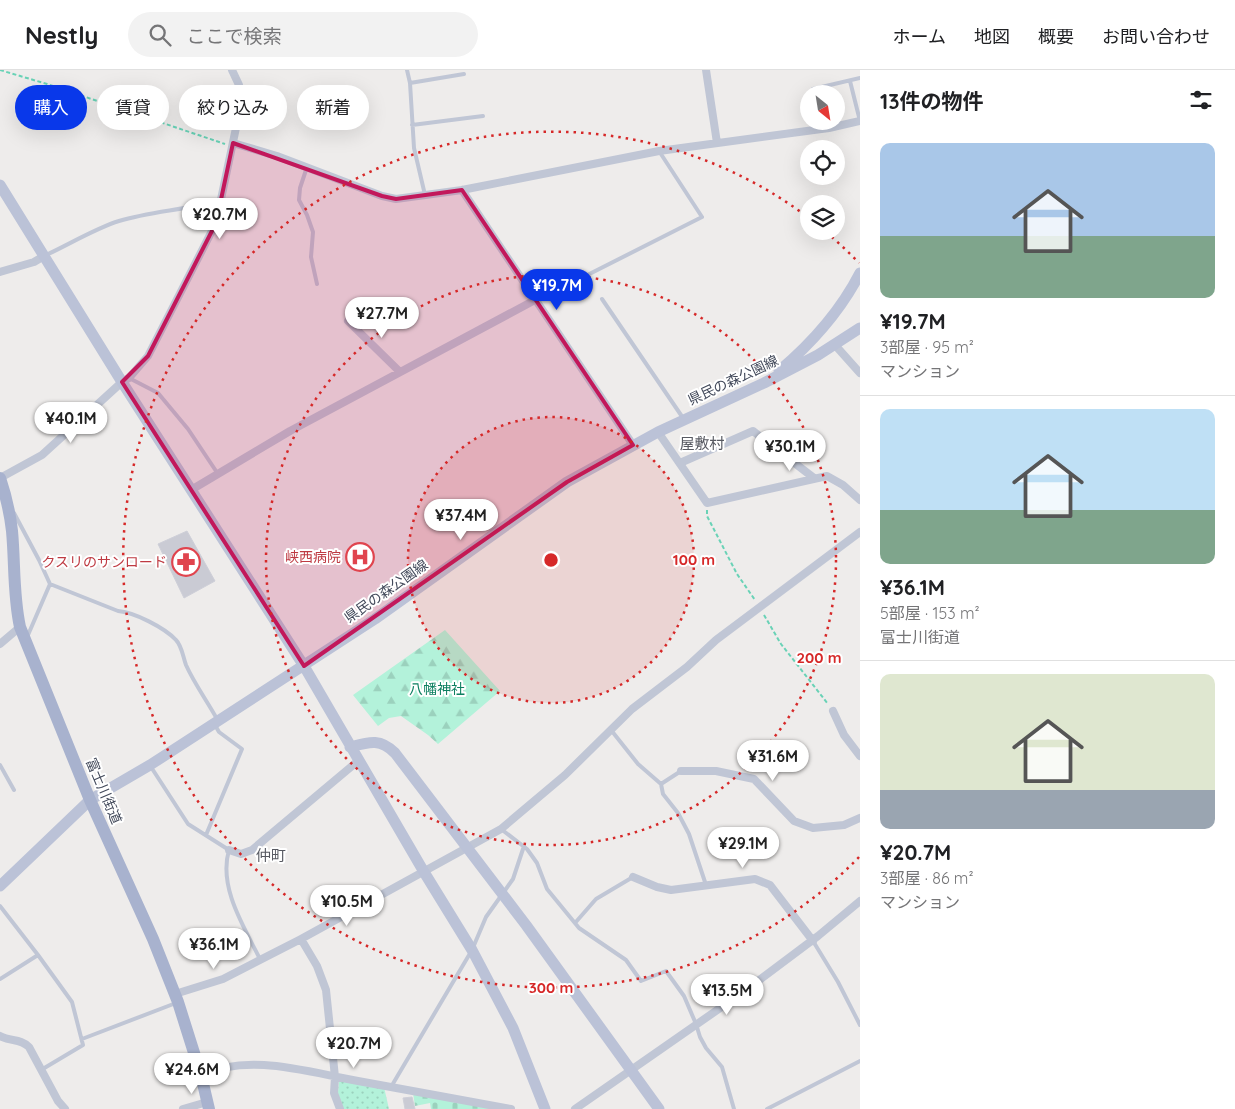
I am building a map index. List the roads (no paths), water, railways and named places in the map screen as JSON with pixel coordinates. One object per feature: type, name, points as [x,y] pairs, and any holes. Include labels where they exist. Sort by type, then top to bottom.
[{"type":"main road","name":"富士川街道","points":[[0,478],[8,504],[12,531],[16,608],[20,627],[90,800],[153,938],[176,998],[201,1075],[208,1106]]},
{"type":"street","points":[[0,478],[42,455],[126,380],[148,356],[216,223],[241,104],[238,85],[232,70]]},
{"type":"street","points":[[706,70],[717,143]]},
{"type":"street","points":[[233,144],[277,156],[382,196],[396,199],[462,190],[659,151],[829,128],[860,121]]},
{"type":"street","points":[[0,186],[126,380],[191,490],[304,666],[358,761],[472,950],[512,1028],[545,1109]]},
{"type":"street","points":[[462,190],[632,445]]},
{"type":"street","points":[[0,272],[34,262],[44,256]]},
{"type":"street","points":[[764,383],[820,332],[834,316],[860,273]]},
{"type":"street","points":[[191,490],[290,431],[536,300]]},
{"type":"street","points":[[348,321],[400,372]]},
{"type":"street","name":"県民の森公園線","points":[[0,886],[90,800],[150,765],[375,619],[567,482],[632,445],[764,383],[835,345],[860,328]]},
{"type":"street","points":[[835,345],[860,373]]},
{"type":"street","points":[[680,463],[753,431],[814,478]]},
{"type":"street","points":[[658,432],[707,503],[827,476],[843,485],[860,500]]},
{"type":"street","points":[[176,998],[223,979],[301,939],[501,829],[565,775],[632,709],[687,667],[716,640],[860,532]]},
{"type":"street","points":[[0,644],[20,627]]},
{"type":"street","points":[[833,710],[844,735],[860,756]]},
{"type":"street","points":[[350,746],[370,742],[387,746],[469,848],[660,1109]]},
{"type":"street","points":[[229,850],[241,854],[252,850],[358,761]]},
{"type":"street","points":[[681,771],[716,771],[754,779],[794,821],[813,828],[844,825],[860,818]]},
{"type":"street","points":[[633,877],[670,890],[756,879],[770,886],[813,941]]},
{"type":"street","points":[[576,1109],[813,941],[846,915],[860,901]]},
{"type":"street","points":[[301,939],[317,966],[326,990],[335,1077],[334,1093],[340,1109]]},
{"type":"street","points":[[0,1036],[6,1039],[23,1041],[29,1047],[58,1101],[65,1109]]},
{"type":"street","points":[[201,1075],[212,1070],[234,1066],[284,1066],[511,1109]]},
{"type":"street","points":[[182,1109],[208,1106]]},
{"type":"lane","points":[[407,70],[410,83],[414,148],[425,195]]},
{"type":"lane","points":[[410,83],[464,74]]},
{"type":"lane","points":[[829,85],[860,78]]},
{"type":"lane","points":[[850,80],[860,121]]},
{"type":"lane","points":[[412,125],[483,116]]},
{"type":"lane","points":[[536,300],[702,217],[659,151]]},
{"type":"lane","points":[[307,167],[300,188],[299,200],[308,216],[313,232],[311,257],[316,284]]},
{"type":"lane","points":[[44,256],[118,221],[180,208],[197,207],[220,200]]},
{"type":"lane","points":[[602,300],[684,420]]},
{"type":"lane","points":[[126,380],[158,393],[188,429],[218,474]]},
{"type":"lane","points":[[8,504],[50,584],[118,611],[125,611],[139,617],[162,629],[177,641],[186,666],[216,722],[219,732],[242,750],[206,835]]},
{"type":"lane","points":[[26,640],[50,584]]},
{"type":"lane","points":[[610,730],[638,764],[661,784],[663,794],[678,813],[689,834],[706,885]]},
{"type":"lane","points":[[0,765],[14,790]]},
{"type":"lane","points":[[150,765],[188,824],[229,850],[226,859],[227,876],[234,905],[260,960]]},
{"type":"lane","points":[[661,784],[681,771]]},
{"type":"lane","points":[[501,829],[524,846],[536,863],[547,889],[579,928],[626,960],[641,981],[666,971],[684,996],[706,1048],[722,1067],[734,1109]]},
{"type":"lane","points":[[390,1086],[472,950],[486,917],[513,879],[524,846]]},
{"type":"lane","points":[[575,923],[596,899],[633,877]]},
{"type":"lane","points":[[0,906],[72,1002],[82,1039],[83,1045],[41,1070]]},
{"type":"lane","points":[[813,941],[838,982],[860,1026]]},
{"type":"lane","points":[[0,979],[38,955]]},
{"type":"lane","points":[[82,1039],[176,998]]},
{"type":"lane","points":[[767,1109],[860,1061]]},
{"type":"place","name":"峡西病院","points":[[360,557]]},
{"type":"place","name":"クスリのサンロード","points":[[186,562]]},
{"type":"district","name":"屋敷村","points":[[702,443]]},
{"type":"district","name":"仲町","points":[[271,855]]},
{"type":"park label","name":"八幡神社","points":[[437,689]]}]
